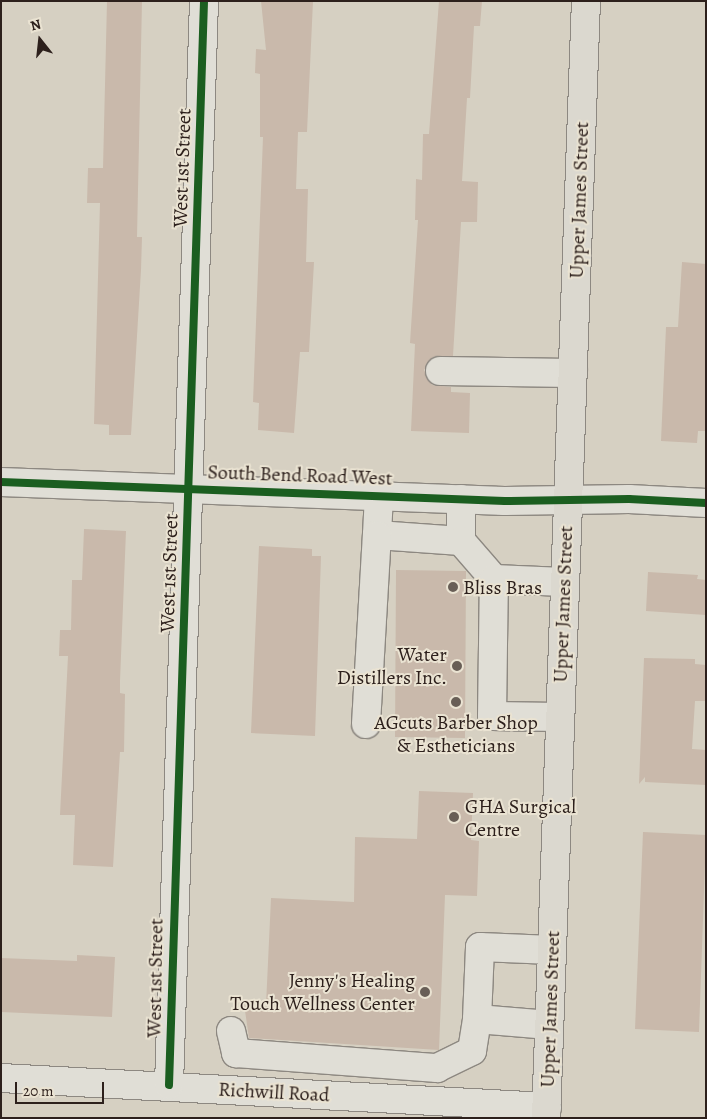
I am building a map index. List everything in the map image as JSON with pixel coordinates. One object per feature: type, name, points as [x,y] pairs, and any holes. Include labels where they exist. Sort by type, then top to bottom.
[{"type":"main road","name":"Upper James Street","points":[[546,1113],[586,1]]},
{"type":"street","name":"West 1st Street","points":[[169,1085],[204,1]]},
{"type":"street","points":[[440,371],[573,374]]},
{"type":"street","name":"South Bend Road West","points":[[1,482],[189,487],[461,499],[568,499],[706,504]]},
{"type":"street","points":[[366,724],[379,495]]},
{"type":"street","points":[[461,499],[461,541],[494,579],[492,716],[559,717]]},
{"type":"street","points":[[377,535],[461,541]]},
{"type":"street","points":[[494,579],[564,582]]},
{"type":"street","points":[[231,1031],[236,1053],[437,1068],[472,1051],[477,1019],[480,947],[552,950]]},
{"type":"street","points":[[477,1019],[550,1025]]},
{"type":"street","name":"Richwill Road","points":[[1,1078],[169,1085],[546,1113]]},
{"type":"building","points":[[107,1],[142,1],[137,237],[142,237],[131,435],[109,435],[109,425],[94,424],[100,203],[87,203],[88,168],[103,168]]},
{"type":"building","points":[[261,1],[313,1],[307,132],[298,132],[296,189],[308,189],[306,262],[314,262],[309,352],[300,352],[294,433],[258,430],[259,403],[253,402],[263,137],[260,137],[260,74],[255,73],[256,49],[266,50]]},
{"type":"building","points":[[439,1],[482,1],[480,26],[474,26],[470,98],[467,98],[462,181],[478,182],[477,222],[461,222],[453,356],[433,357],[424,370],[432,385],[451,387],[451,392],[470,393],[469,433],[411,431],[415,344],[410,343],[418,220],[415,220],[416,179],[422,180],[423,134],[429,134]]},
{"type":"building","points":[[682,262],[706,264],[706,431],[698,431],[697,443],[661,441],[666,327],[678,327]]},
{"type":"building","points":[[84,529],[126,531],[120,681],[120,693],[125,694],[124,752],[120,752],[113,867],[73,865],[75,815],[60,815],[68,656],[59,656],[60,630],[71,630],[72,580],[82,580]]},
{"type":"building","points":[[259,546],[312,549],[312,556],[321,556],[315,736],[251,733]]},
{"type":"building","points":[[396,570],[466,571],[465,738],[395,737]]},
{"type":"building","points":[[648,572],[698,575],[697,579],[706,580],[706,615],[646,611]]},
{"type":"building","points":[[644,658],[695,659],[695,664],[706,665],[706,701],[695,701],[692,749],[706,750],[706,785],[645,782],[645,777],[639,784]]},
{"type":"building","points":[[419,791],[473,793],[471,840],[479,841],[477,896],[445,895],[439,1050],[249,1038],[244,1004],[266,1005],[271,898],[354,902],[355,837],[417,839]]},
{"type":"building","points":[[643,832],[706,835],[699,1032],[635,1029]]},
{"type":"building","points":[[77,955],[115,957],[112,1017],[1,1012],[1,958],[77,961]]},
{"type":"cycle path","points":[[169,1085],[204,1]]},
{"type":"cycle path","points":[[1,482],[505,501],[629,499],[706,503]]},
{"type":"place","name":"Bliss Bras","points":[[453,587]]},
{"type":"place","name":"Water Distillers Inc.","points":[[457,666]]},
{"type":"place","name":"AGcuts Barber Shop & Estheticians","points":[[456,702]]},
{"type":"place","name":"GHA Surgical Centre","points":[[454,817]]},
{"type":"place","name":"Jenny's Healing Touch Wellness Center","points":[[425,992]]}]
